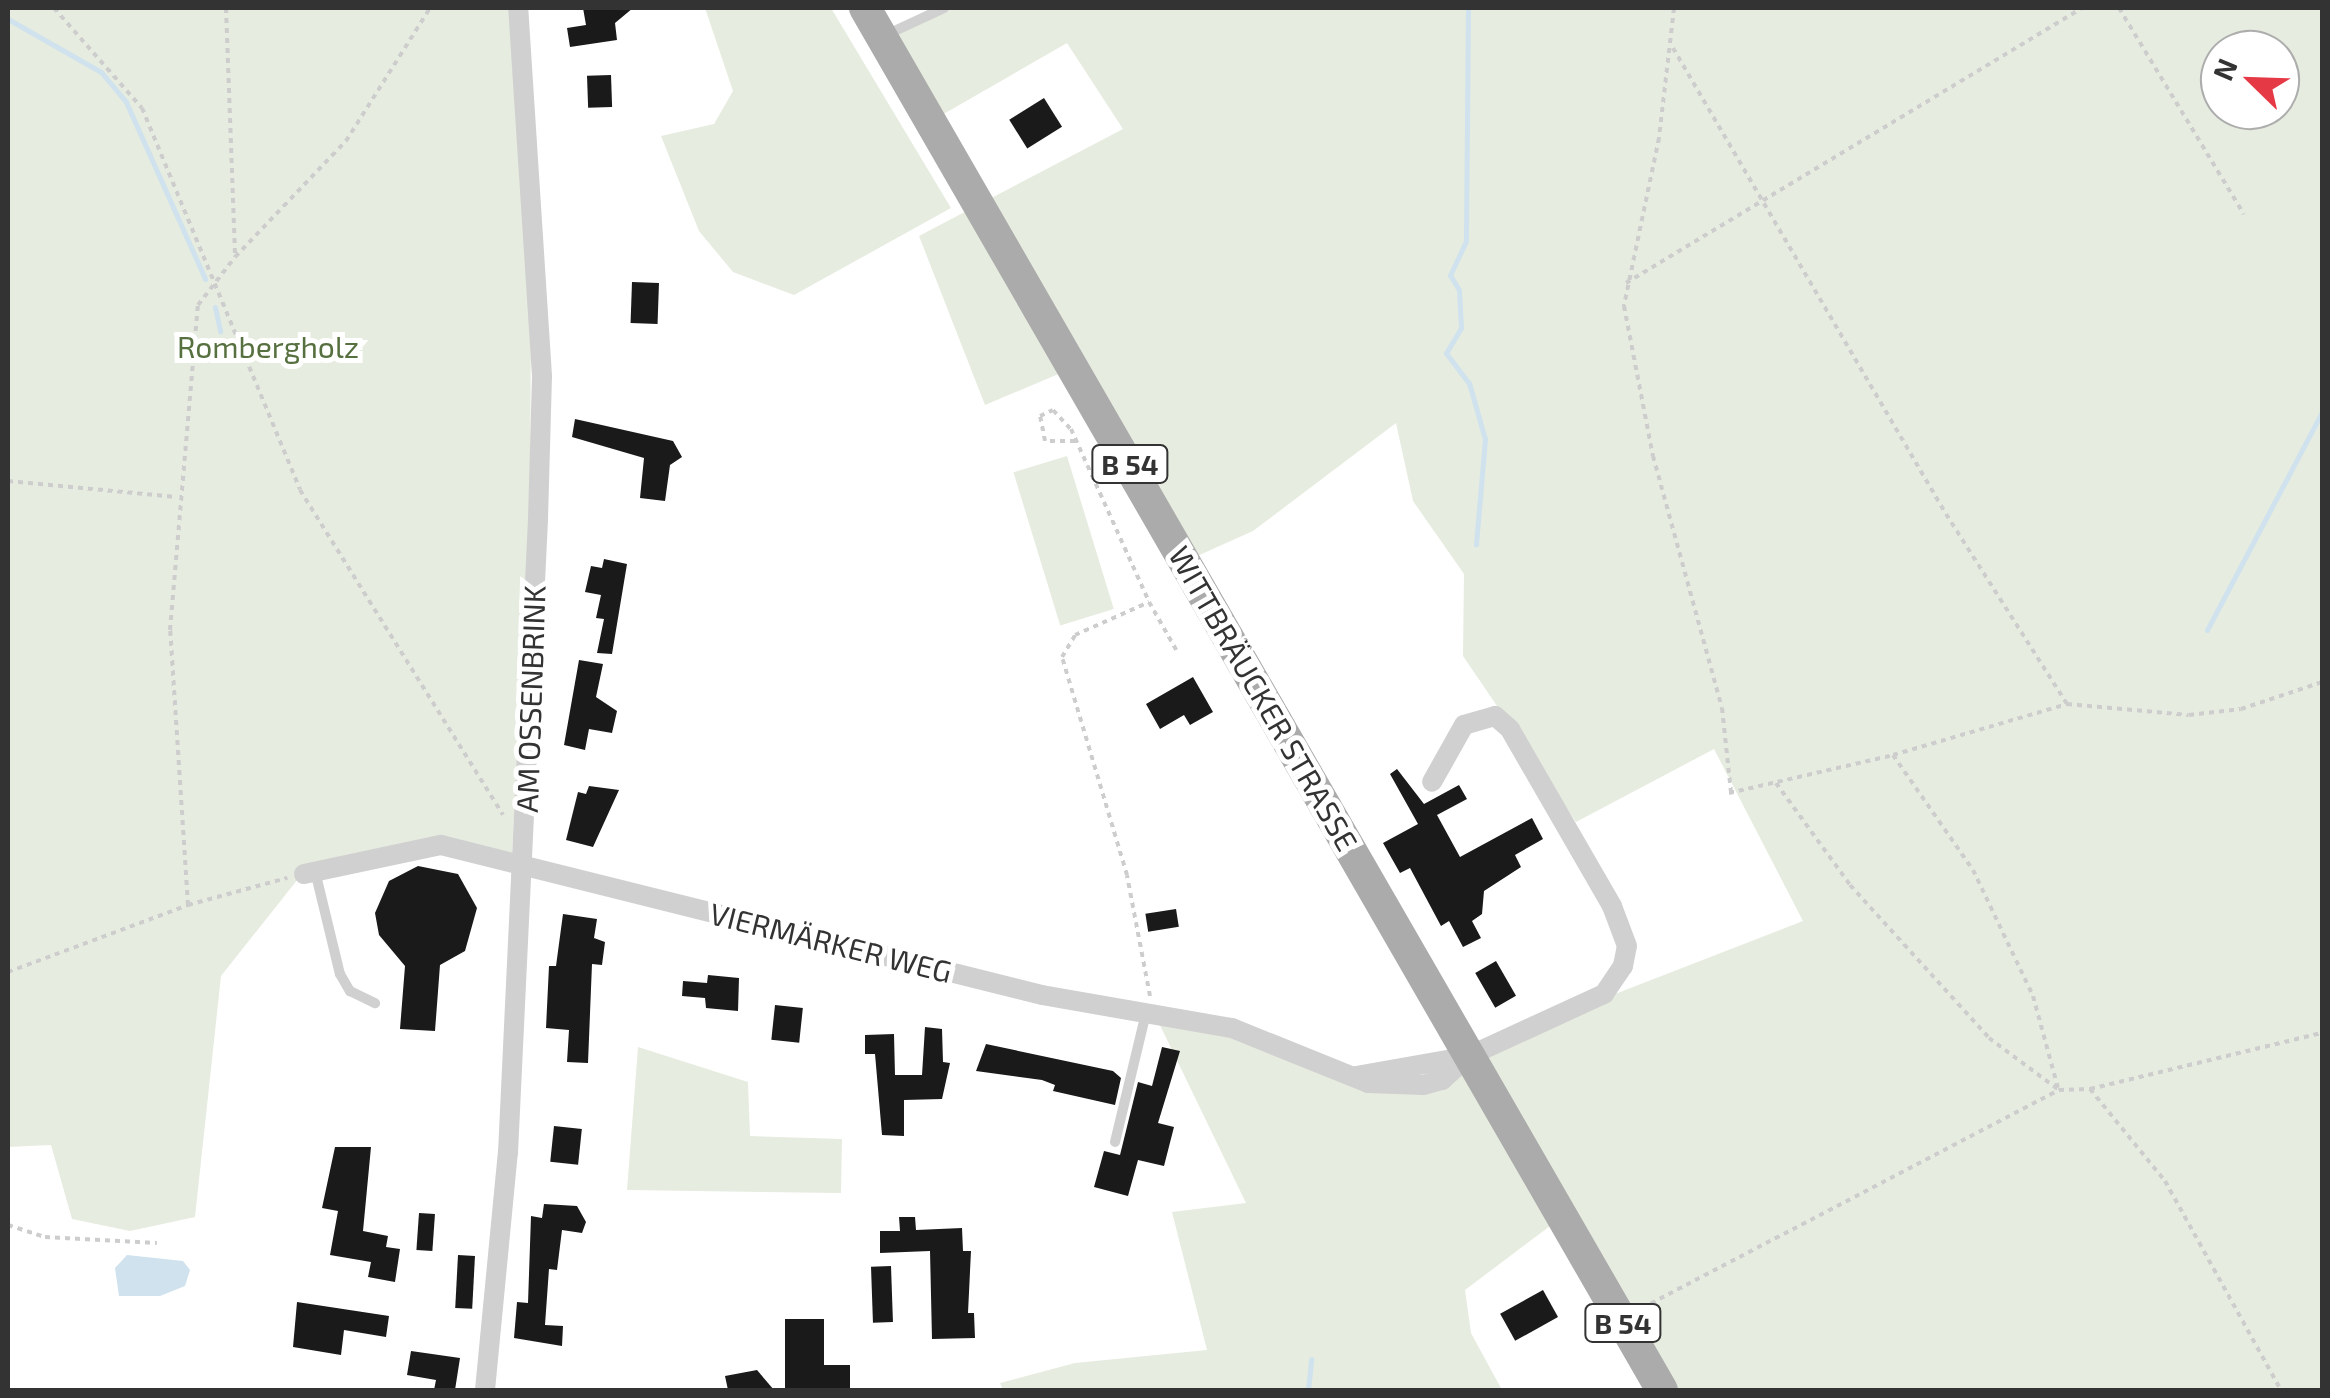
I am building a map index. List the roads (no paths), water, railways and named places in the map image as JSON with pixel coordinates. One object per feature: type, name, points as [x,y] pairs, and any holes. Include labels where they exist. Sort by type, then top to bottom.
[{"type":"main road","name":"WITTBRÄUCKER STRASSE","points":[[865,8],[1662,1390]]},
{"type":"street","name":"AM OSSENBRINK","points":[[484,1390],[508,1152],[524,865],[542,376],[518,8]]},
{"type":"street","name":"VIERMÄRKER WEG","points":[[310,872],[430,844],[1042,995],[1232,1028],[1389,1087],[1423,1085],[1442,1080],[1470,1056],[1579,1008],[1616,979],[1627,946],[1604,879],[1584,844],[1510,729],[1495,716],[1464,725],[1432,782]]},
{"type":"lane","points":[[882,37],[944,8]]},
{"type":"lane","points":[[310,872],[340,974],[350,991],[376,1003]]},
{"type":"lane","points":[[1115,1142],[1150,1014]]},
{"type":"water","points":[[127,1255],[183,1261],[190,1270],[185,1286],[160,1296],[119,1296],[115,1268]]},
{"type":"waterway","points":[[1468,8],[1466,241],[1450,275],[1459,290],[1461,328],[1446,353],[1469,383],[1485,439],[1476,545]]},
{"type":"waterway","points":[[8,19],[101,72],[126,102],[205,279]]},
{"type":"waterway","points":[[215,307],[220,331]]},
{"type":"waterway","points":[[2207,630],[2322,412]]},
{"type":"waterway","points":[[1308,1390],[1311,1359]]},
{"type":"park label","name":"Rombergholz","points":[[268,346]]}]
